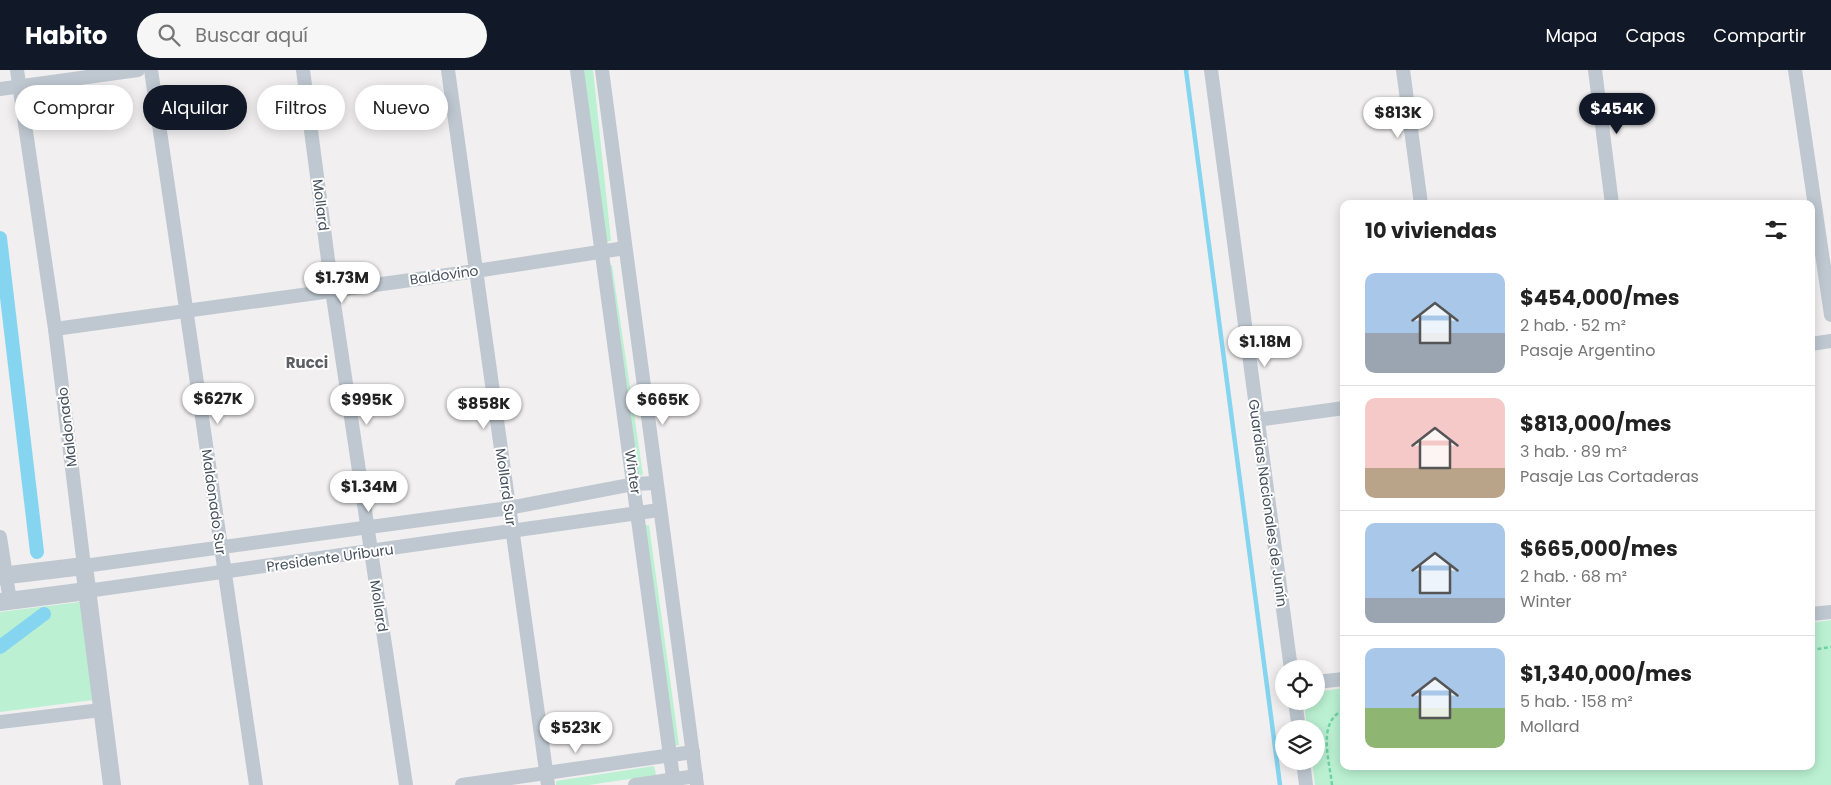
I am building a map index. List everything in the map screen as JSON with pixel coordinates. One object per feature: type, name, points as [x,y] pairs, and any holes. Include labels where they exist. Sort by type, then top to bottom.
[{"type":"street","name":"Maldonado","points":[[17,70],[19,85]]},
{"type":"street","points":[[26,85],[138,70]]},
{"type":"street","name":"Maldonado Sur","points":[[151,70],[256,785]]},
{"type":"street","name":"Mollard","points":[[303,70],[332,290],[406,785]]},
{"type":"street","name":"Mollard Sur","points":[[448,70],[547,779]]},
{"type":"street","name":"Winter","points":[[577,70],[674,782]]},
{"type":"street","name":"Winter","points":[[602,70],[659,510],[697,781]]},
{"type":"street","name":"Guardias Nacionales de Junín","points":[[1211,70],[1289,660]]},
{"type":"street","points":[[1403,70],[1420,200]]},
{"type":"street","points":[[1595,70],[1611,200]]},
{"type":"street","points":[[1795,70],[1814,200]]},
{"type":"street","points":[[0,89],[15,87]]},
{"type":"street","name":"Maldonado","points":[[26,130],[55,329],[101,710],[112,785]]},
{"type":"street","points":[[1815,206],[1831,315]]},
{"type":"street","name":"Baldovino","points":[[55,329],[476,271],[625,248]]},
{"type":"street","points":[[1815,343],[1831,341]]},
{"type":"street","points":[[1257,420],[1340,409]]},
{"type":"street","name":"Presidente Uriburu","points":[[3,576],[509,508],[634,484],[656,483]]},
{"type":"street","name":"Presidente Uriburu","points":[[5,601],[225,573],[513,532],[638,511],[659,510]]},
{"type":"street","points":[[0,537],[5,601]]},
{"type":"street","points":[[1815,614],[1831,612]]},
{"type":"street","points":[[1325,681],[1340,679]]},
{"type":"street","points":[[0,722],[101,710]]},
{"type":"street","points":[[462,785],[547,779],[670,754],[693,752]]},
{"type":"street","points":[[1304,770],[1306,785]]},
{"type":"street","points":[[635,785],[697,781]]},
{"type":"path","points":[[1815,649],[1831,647]]},
{"type":"path","points":[[1332,785],[1326,732],[1331,720],[1340,713]]},
{"type":"green space","points":[[583,70],[593,70],[611,241],[602,242]]},
{"type":"green space","points":[[612,265],[643,475],[635,476],[605,266]]},
{"type":"green space","points":[[649,525],[679,745],[669,747],[639,526]]},
{"type":"green space","points":[[80,602],[93,700],[0,712],[0,612]]},
{"type":"green space","points":[[1831,620],[1831,785],[1315,785],[1313,770],[1325,770],[1325,720],[1306,720],[1305,710],[1325,710],[1325,691],[1340,689],[1340,770],[1815,770],[1815,622]]},
{"type":"green space","points":[[654,766],[656,775],[589,785],[556,785],[556,781]]},
{"type":"waterway","points":[[1186,70],[1280,785]]},
{"type":"waterway","points":[[0,238],[37,552]]},
{"type":"waterway","points":[[0,647],[44,614]]},
{"type":"district","name":"Rucci","points":[[307,363]]}]
